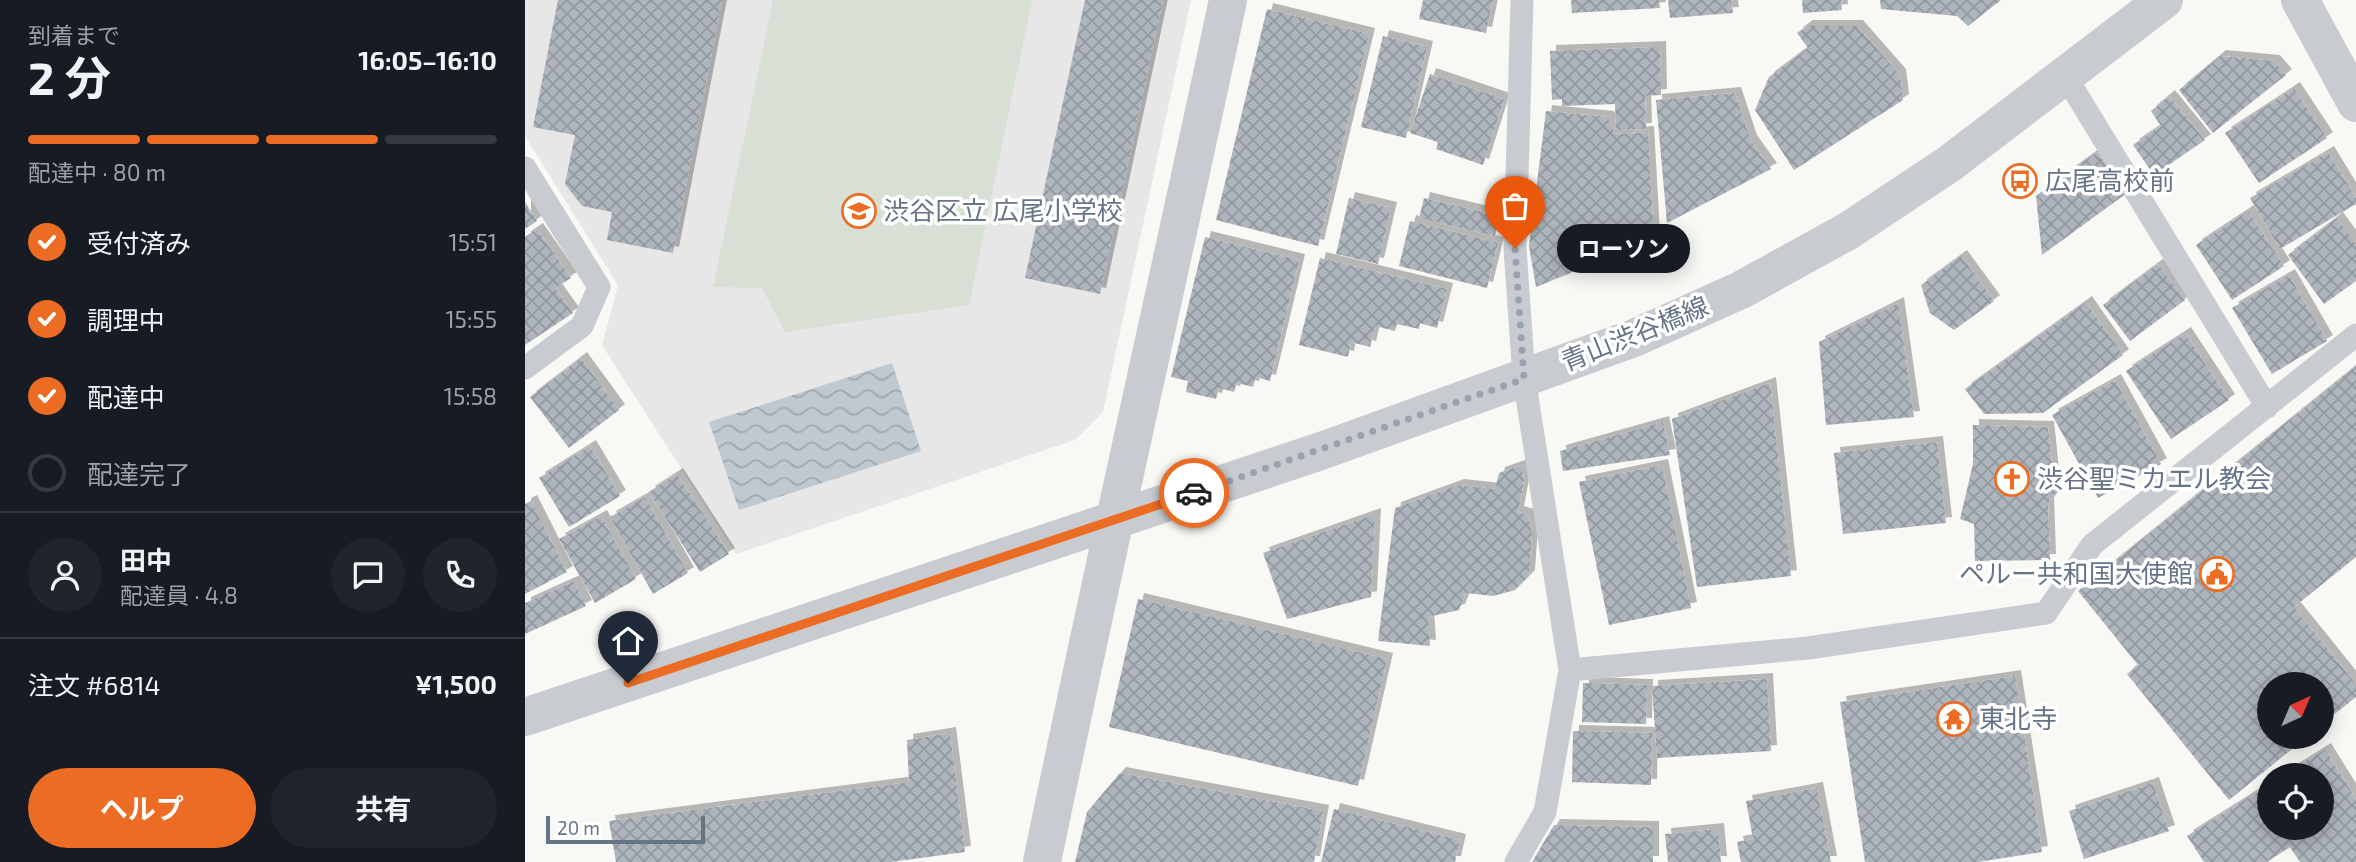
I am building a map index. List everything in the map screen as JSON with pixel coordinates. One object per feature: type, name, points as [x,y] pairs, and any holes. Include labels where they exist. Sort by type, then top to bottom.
[{"type":"street","points":[[1042,862],[1228,0]]},
{"type":"street","name":"青山渋谷橋線","points":[[525,717],[1321,451],[1635,338],[1741,290],[1848,231],[1949,164],[2164,0]]},
{"type":"street","points":[[2300,0],[2356,103]]},
{"type":"lane","points":[[1516,862],[1545,812],[1570,670],[1524,379],[1515,248],[1522,0]]},
{"type":"lane","points":[[2066,76],[2267,407]]},
{"type":"lane","points":[[525,168],[600,287],[582,326],[525,368]]},
{"type":"lane","points":[[1570,670],[1808,648],[2046,613],[2092,545],[2356,335]]},
{"type":"shaded area","name":"渋谷区立 広尾小学校","points":[[525,0],[1191,0],[1103,412],[1075,440],[736,554],[602,345],[618,285],[525,136]]},
{"type":"shaded area","points":[[773,0],[1032,0],[969,305],[785,332],[762,288],[713,287]]},
{"type":"water","points":[[892,363],[921,451],[739,510],[709,422]]},
{"type":"building","points":[[558,0],[722,0],[673,253],[607,240],[612,212],[582,206],[565,184],[575,135],[533,127]]},
{"type":"building","points":[[1085,0],[1163,0],[1100,294],[1025,278]]},
{"type":"building","points":[[1423,0],[1493,0],[1486,33],[1419,19]]},
{"type":"building","points":[[1571,0],[1659,0],[1660,8],[1572,13]]},
{"type":"building","points":[[1668,0],[1731,0],[1733,13],[1670,18]]},
{"type":"building","points":[[1802,0],[1841,0],[1842,10],[1803,13]]},
{"type":"building","points":[[1880,0],[2001,0],[1968,26],[1957,16],[1881,9]]},
{"type":"building","points":[[1267,9],[1369,34],[1318,246],[1216,220]]},
{"type":"building","points":[[1807,26],[1857,26],[1900,75],[1903,100],[1794,170],[1755,110],[1769,77],[1808,48],[1797,33]]},
{"type":"building","points":[[1383,36],[1427,47],[1406,138],[1361,127]]},
{"type":"building","points":[[1660,47],[1661,95],[1645,96],[1646,129],[1616,130],[1615,104],[1562,106],[1562,99],[1552,100],[1550,51]]},
{"type":"building","points":[[2220,56],[2274,61],[2286,75],[2213,133],[2179,90]]},
{"type":"building","points":[[1430,74],[1504,99],[1483,165],[1436,149],[1438,142],[1410,133]]},
{"type":"building","points":[[2294,88],[2327,138],[2259,183],[2225,133]]},
{"type":"building","points":[[1735,93],[1751,141],[1771,169],[1667,223],[1656,100]]},
{"type":"building","points":[[2169,96],[2205,140],[2154,175],[2133,145],[2161,126],[2151,111]]},
{"type":"building","points":[[1546,111],[1608,117],[1615,134],[1648,132],[1654,239],[1536,287],[1529,246]]},
{"type":"building","points":[[2097,152],[2127,193],[2042,255],[2036,196]]},
{"type":"building","points":[[2328,152],[2356,198],[2356,204],[2280,249],[2250,198]]},
{"type":"building","points":[[1349,198],[1391,208],[1378,264],[1336,254]]},
{"type":"building","points":[[1424,198],[1499,216],[1495,236],[1419,218]]},
{"type":"building","points":[[525,202],[537,221],[525,229]]},
{"type":"building","points":[[2248,211],[2284,266],[2232,300],[2196,245]]},
{"type":"building","points":[[2337,218],[2356,244],[2356,281],[2324,304],[2288,255]]},
{"type":"building","points":[[1410,221],[1498,243],[1487,288],[1399,266]]},
{"type":"building","points":[[537,229],[571,278],[555,288],[573,313],[525,345],[525,237]]},
{"type":"building","points":[[1205,237],[1299,260],[1270,381],[1256,377],[1253,387],[1237,383],[1234,392],[1219,388],[1216,399],[1186,392],[1188,381],[1171,377]]},
{"type":"building","points":[[1961,256],[1994,301],[1954,330],[1930,313],[1921,285]]},
{"type":"building","points":[[1320,258],[1447,289],[1437,328],[1420,323],[1419,329],[1397,324],[1395,331],[1375,326],[1370,347],[1351,342],[1348,357],[1299,345]]},
{"type":"building","points":[[2158,264],[2185,300],[2130,341],[2103,305]]},
{"type":"building","points":[[2289,275],[2327,341],[2272,374],[2232,308]]},
{"type":"building","points":[[2086,302],[2123,355],[2043,413],[1984,414],[1965,389]]},
{"type":"building","points":[[1898,303],[1914,417],[1826,425],[1819,342]]},
{"type":"building","points":[[2185,333],[2229,400],[2171,439],[2126,371]]},
{"type":"building","points":[[581,358],[619,410],[569,448],[530,397]]},
{"type":"building","name":"ペルー共和国大使館","points":[[2356,366],[2356,557],[2294,607],[2356,684],[2356,697],[2335,714],[2335,672],[2257,672],[2257,749],[2292,749],[2275,763],[2257,763],[2257,777],[2229,800],[2127,674],[2138,665],[2078,591]]},
{"type":"building","points":[[2115,380],[2161,464],[2098,498],[2052,415]]},
{"type":"building","points":[[1770,383],[1791,576],[1697,587],[1672,419]]},
{"type":"building","points":[[1663,422],[1670,455],[1563,471],[1560,451]]},
{"type":"building","name":"渋谷聖ミカエル教会","points":[[1973,425],[2048,427],[2055,494],[2048,503],[2050,560],[1975,561],[1974,524],[1960,519],[1973,464]]},
{"type":"building","points":[[1937,442],[1946,523],[1843,534],[1834,453]]},
{"type":"building","points":[[590,446],[620,496],[569,527],[539,478]]},
{"type":"building","points":[[1522,465],[1524,480],[1518,512],[1528,515],[1532,533],[1529,576],[1515,590],[1493,596],[1466,593],[1459,610],[1428,617],[1430,646],[1378,641],[1395,508],[1458,485],[1495,489],[1499,473]]},
{"type":"building","points":[[1662,465],[1691,608],[1609,625],[1579,482]]},
{"type":"building","points":[[677,474],[729,554],[700,572],[649,492]]},
{"type":"building","points":[[645,497],[688,573],[653,594],[610,517]]},
{"type":"building","points":[[531,501],[567,572],[525,594],[525,504]]},
{"type":"building","points":[[1375,514],[1371,597],[1287,619],[1263,553]]},
{"type":"building","points":[[601,516],[636,579],[595,603],[559,539]]},
{"type":"building","points":[[574,581],[586,606],[525,634],[525,603]]},
{"type":"building","points":[[1138,599],[1387,659],[1358,786],[1109,727]]},
{"type":"building","points":[[2015,676],[2042,852],[1978,862],[1865,862],[1840,702]]},
{"type":"building","points":[[1767,679],[1771,751],[1657,758],[1652,686]]},
{"type":"building","points":[[1583,683],[1647,685],[1646,724],[1582,722]]},
{"type":"building","points":[[1573,731],[1652,733],[1651,785],[1572,782]]},
{"type":"building","points":[[950,733],[965,852],[891,862],[616,862],[609,821],[909,782],[907,740]]},
{"type":"building","points":[[2325,749],[2334,763],[2302,763]]},
{"type":"building","points":[[2334,764],[2356,799],[2356,862],[2300,862],[2290,847],[2267,862],[2204,862],[2187,836],[2257,792],[2257,840],[2334,840]]},
{"type":"building","points":[[1120,773],[1323,811],[1314,862],[1075,862],[1087,812]]},
{"type":"building","points":[[2153,783],[2169,831],[2084,859],[2069,811]]},
{"type":"building","points":[[1817,788],[1831,862],[1741,862],[1737,842],[1753,839],[1746,801]]},
{"type":"building","points":[[1334,809],[1460,840],[1455,862],[1321,862]]},
{"type":"building","points":[[1554,825],[1653,827],[1653,862],[1532,862]]},
{"type":"building","points":[[1718,829],[1721,862],[1668,862],[1665,834]]},
{"type":"way so far","points":[[1194,493],[1524,379],[1515,248]]},
{"type":"place","name":"広尾高校前","points":[[2020,181]]},
{"type":"place","name":"渋谷区立 広尾小学校","points":[[859,211]]},
{"type":"place","name":"ローソン","points":[[1515,248]]},
{"type":"place","name":"渋谷聖ミカエル教会","points":[[2012,479]]},
{"type":"place","name":"ペルー共和国大使館","points":[[2217,574]]},
{"type":"place","name":"東北寺","points":[[1954,719]]},
{"type":"route","points":[[628,683],[1194,493]]}]
